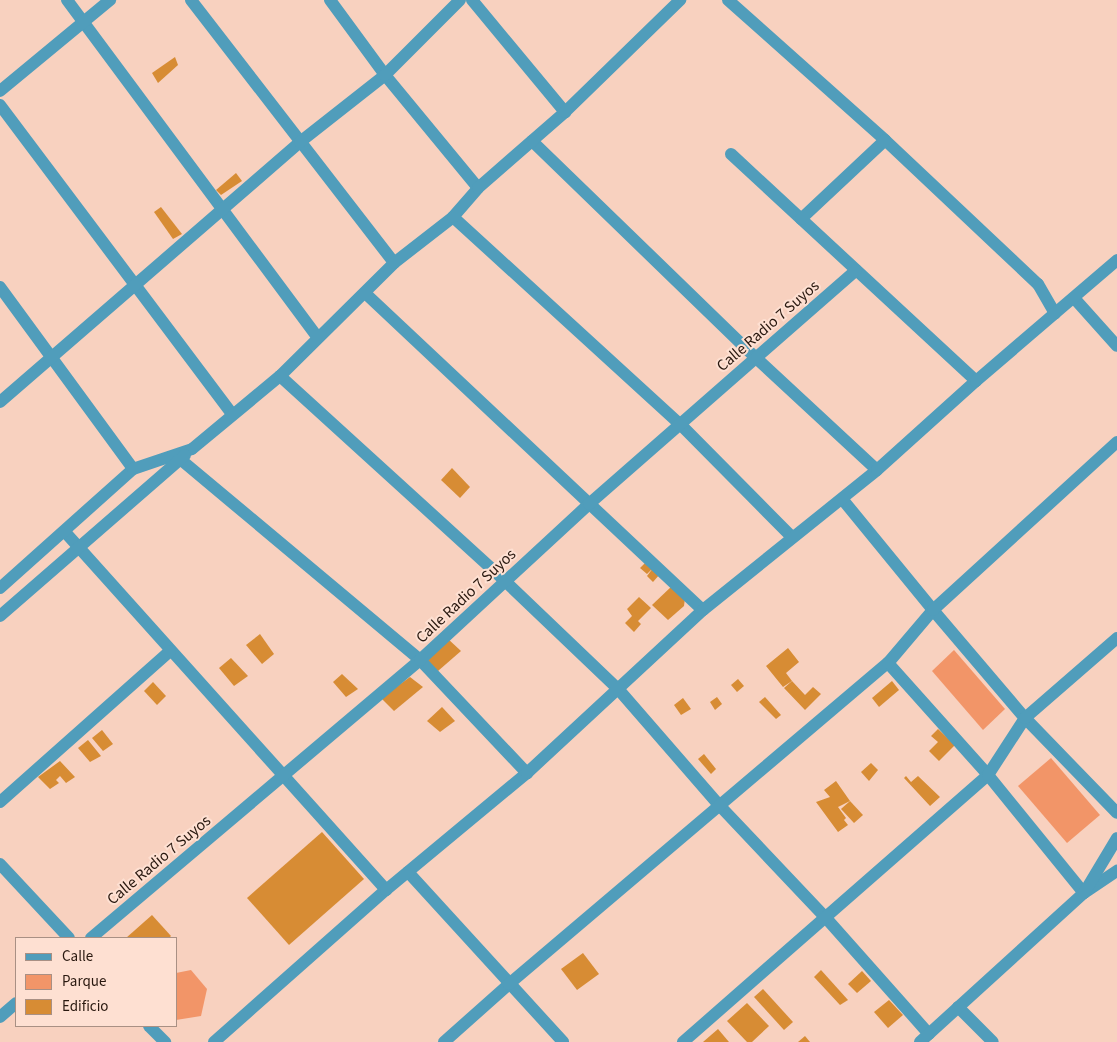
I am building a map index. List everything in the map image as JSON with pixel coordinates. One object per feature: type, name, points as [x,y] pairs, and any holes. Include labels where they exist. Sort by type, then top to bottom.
[{"type":"street","points":[[67,0],[317,337]]},
{"type":"street","points":[[0,91],[110,0]]},
{"type":"street","points":[[191,0],[394,263]]},
{"type":"street","points":[[330,0],[384,75],[478,188]]},
{"type":"street","points":[[0,402],[52,359],[300,142],[384,75],[460,0]]},
{"type":"street","points":[[472,0],[565,112]]},
{"type":"street","points":[[0,616],[232,414],[280,376],[317,337],[365,293],[394,263],[453,216],[478,188],[565,112],[680,0]]},
{"type":"street","points":[[728,0],[885,140],[1038,284],[1055,314]]},
{"type":"street","points":[[0,105],[137,284],[232,414]]},
{"type":"street","points":[[801,219],[885,140]]},
{"type":"street","points":[[532,141],[755,357],[877,470]]},
{"type":"street","points":[[731,154],[976,381]]},
{"type":"street","points":[[453,216],[681,425],[792,537]]},
{"type":"street","points":[[214,1042],[386,890],[527,773],[703,610],[792,537],[843,500],[976,381],[1117,260]]},
{"type":"street","name":"Calle Radio 7 Suyos","points":[[92,937],[420,660],[589,504],[856,270]]},
{"type":"street","points":[[0,287],[134,469]]},
{"type":"street","points":[[365,293],[703,610]]},
{"type":"street","points":[[1074,298],[1117,346]]},
{"type":"street","points":[[280,376],[506,582],[618,690],[720,806],[826,918],[925,1038],[1084,893],[1117,871]]},
{"type":"street","points":[[444,1042],[509,984],[888,663],[933,610],[1117,442]]},
{"type":"street","points":[[0,588],[134,469],[192,449]]},
{"type":"street","points":[[180,459],[420,660],[527,773]]},
{"type":"street","points":[[843,500],[1025,718],[1117,812]]},
{"type":"street","points":[[65,532],[386,890]]},
{"type":"street","points":[[683,1042],[988,775],[1025,718],[1117,638]]},
{"type":"street","points":[[0,802],[170,650]]},
{"type":"street","points":[[888,663],[988,775],[1084,893]]},
{"type":"street","points":[[1084,893],[1117,838]]},
{"type":"street","points":[[0,864],[68,937]]},
{"type":"street","points":[[408,872],[563,1042]]},
{"type":"street","points":[[0,1017],[15,1004]]},
{"type":"street","points":[[958,1007],[993,1042]]},
{"type":"street","points":[[151,1027],[164,1042]]},
{"type":"green space","points":[[954,650],[1005,709],[983,730],[932,671]]},
{"type":"green space","points":[[1051,758],[1100,815],[1067,843],[1018,786]]},
{"type":"green space","points":[[191,970],[207,989],[201,1016],[178,1020],[178,973]]},
{"type":"building","points":[[175,57],[178,65],[158,83],[152,73]]},
{"type":"building","points":[[236,173],[242,181],[221,195],[216,190]]},
{"type":"building","points":[[161,207],[182,234],[173,239],[154,212]]},
{"type":"building","points":[[452,468],[470,487],[460,498],[441,480]]},
{"type":"building","points":[[646,562],[653,568],[647,574],[640,568]]},
{"type":"building","points":[[653,568],[660,574],[653,582],[647,576]]},
{"type":"building","points":[[673,585],[685,598],[684,606],[668,620],[652,605]]},
{"type":"building","points":[[639,597],[651,608],[638,621],[641,624],[634,632],[625,623],[632,616],[627,609]]},
{"type":"building","points":[[260,634],[274,654],[262,664],[246,645]]},
{"type":"building","points":[[447,638],[461,651],[438,671],[426,661]]},
{"type":"building","points":[[788,648],[799,662],[786,673],[792,681],[783,687],[766,666]]},
{"type":"building","points":[[231,658],[248,676],[234,686],[219,668]]},
{"type":"building","points":[[342,674],[358,689],[346,697],[333,682]]},
{"type":"building","points":[[410,677],[423,687],[394,711],[381,698]]},
{"type":"building","points":[[738,679],[744,686],[737,692],[731,685]]},
{"type":"building","points":[[792,681],[805,695],[813,687],[821,694],[805,710],[784,688]]},
{"type":"building","points":[[892,681],[899,690],[879,707],[872,698]]},
{"type":"building","points":[[153,682],[166,696],[157,705],[144,691]]},
{"type":"building","points":[[717,697],[722,704],[715,710],[710,702]]},
{"type":"building","points":[[765,697],[781,715],[776,719],[759,702]]},
{"type":"building","points":[[683,698],[691,709],[681,715],[674,705]]},
{"type":"building","points":[[442,707],[455,721],[440,732],[427,721]]},
{"type":"building","points":[[938,729],[955,745],[939,761],[929,751],[938,742],[931,736]]},
{"type":"building","points":[[102,730],[113,744],[103,751],[92,738]]},
{"type":"building","points":[[88,740],[101,756],[90,762],[78,748]]},
{"type":"building","points":[[704,754],[716,769],[711,774],[698,759]]},
{"type":"building","points":[[60,761],[75,777],[66,783],[60,776],[56,780],[59,783],[50,789],[38,777]]},
{"type":"building","points":[[871,763],[878,770],[869,781],[861,772]]},
{"type":"building","points":[[906,776],[911,782],[918,776],[940,797],[930,806],[904,778]]},
{"type":"building","points":[[836,781],[850,801],[838,807],[846,818],[844,820],[848,825],[838,832],[816,802],[830,797],[824,790]]},
{"type":"building","points":[[850,801],[863,815],[854,823],[841,809]]},
{"type":"building","points":[[322,832],[364,879],[289,945],[247,898]]},
{"type":"building","points":[[152,915],[171,936],[170,937],[127,937]]},
{"type":"building","points":[[583,953],[599,974],[577,990],[561,969]]},
{"type":"building","points":[[821,970],[848,1000],[840,1005],[814,977]]},
{"type":"building","points":[[862,971],[871,981],[857,993],[848,984]]},
{"type":"building","points":[[763,989],[793,1022],[784,1030],[754,997]]},
{"type":"building","points":[[889,1000],[903,1015],[888,1028],[874,1012]]},
{"type":"building","points":[[747,1003],[769,1026],[752,1042],[747,1042],[727,1021]]},
{"type":"building","points":[[718,1029],[729,1042],[703,1042]]},
{"type":"building","points":[[805,1036],[810,1042],[798,1042]]}]
